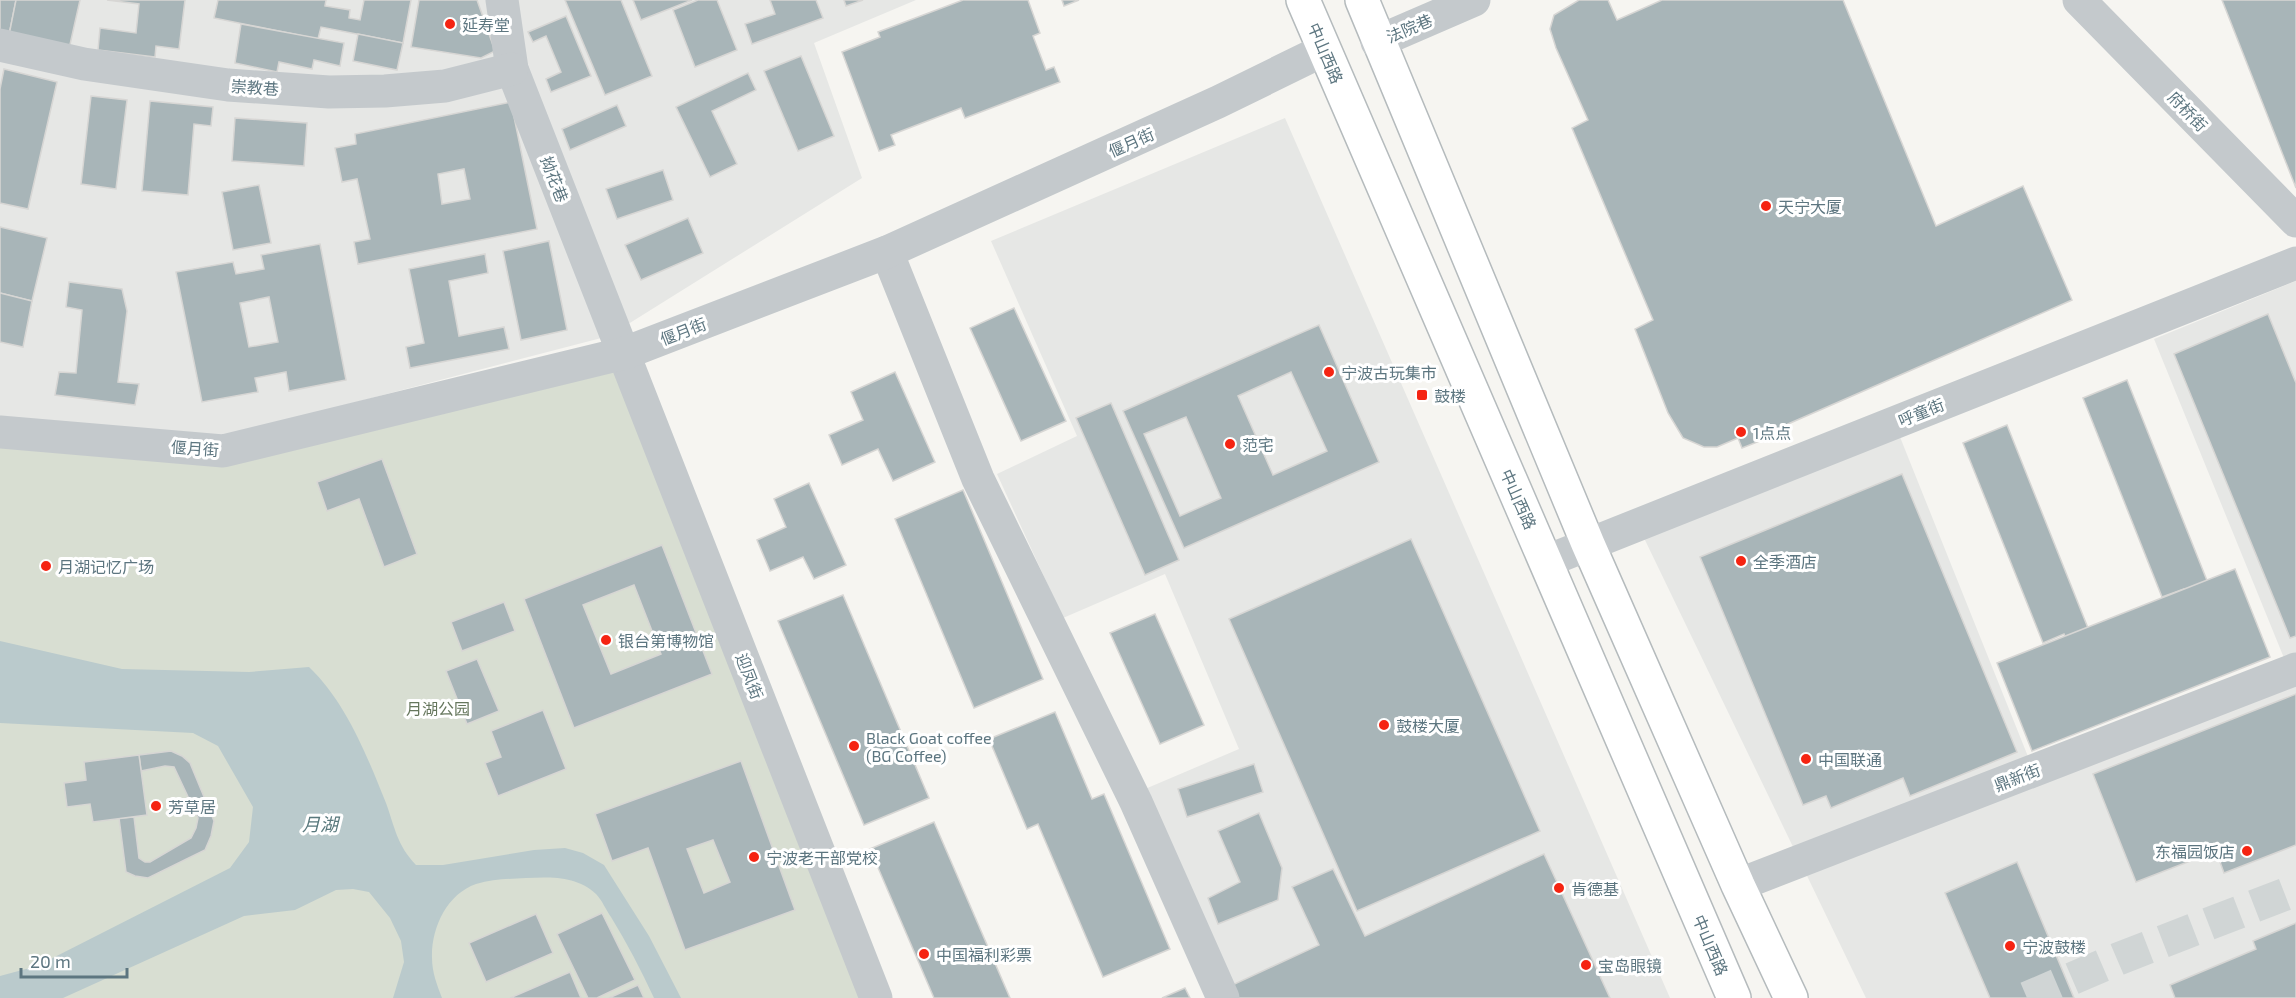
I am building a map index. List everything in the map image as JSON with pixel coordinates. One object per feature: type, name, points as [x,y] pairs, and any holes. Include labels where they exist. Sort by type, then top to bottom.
[{"type":"main road","name":"中山西路","points":[[1303,0],[1734,998]]},
{"type":"main road","points":[[1362,0],[1377,42],[1588,544],[1738,885],[1791,998]]},
{"type":"street","name":"拗花巷","points":[[502,0],[512,69],[625,354]]},
{"type":"street","name":"法院巷","points":[[1377,42],[1474,0]]},
{"type":"street","name":"府桥街","points":[[2079,0],[2296,221]]},
{"type":"street","name":"崇教巷","points":[[0,45],[84,64],[228,85],[329,92],[385,92],[445,86],[512,69]]},
{"type":"street","name":"偃月街","points":[[0,432],[223,451],[625,354],[887,252],[1218,102],[1324,50]]},
{"type":"street","points":[[887,252],[978,479],[1136,802],[1223,998]]},
{"type":"street","name":"呼童街","points":[[1547,561],[2296,263]]},
{"type":"street","name":"迎凤街","points":[[625,354],[876,998]]},
{"type":"street","name":"鼎新街","points":[[1738,885],[2296,669]]},
{"type":"shaded area","points":[[0,0],[916,0],[814,43],[862,178],[609,336],[203,442],[0,416]]},
{"type":"shaded area","points":[[1285,118],[1670,998],[1230,998],[1138,792],[1239,749],[1165,574],[1063,618],[997,474],[1077,436],[991,241]]},
{"type":"shaded area","points":[[2296,281],[2296,998],[1866,998],[1644,538],[1900,437],[2029,759],[2284,658],[2154,339]]},
{"type":"green space","name":"月湖公园","points":[[619,369],[860,998],[0,998],[0,442],[222,458]]},
{"type":"water","name":"月湖","points":[[0,641],[122,669],[249,672],[309,667],[334,696],[345,713],[379,785],[397,836],[416,865],[443,865],[534,850],[565,848],[583,853],[604,865],[649,936],[681,998],[654,998],[628,947],[596,894],[589,888],[572,881],[545,878],[489,881],[476,884],[466,889],[449,904],[438,924],[432,947],[433,968],[442,998],[393,998],[404,962],[401,941],[390,918],[369,892],[353,889],[336,890],[295,910],[244,916],[63,998],[0,998],[0,976],[37,966],[230,868],[249,842],[253,807],[218,746],[193,733],[0,723]]},
{"type":"building","points":[[0,0],[16,0],[9,35],[0,33]]},
{"type":"building","points":[[16,0],[80,0],[69,49],[9,35]]},
{"type":"building","points":[[107,0],[185,0],[179,49],[156,46],[155,57],[98,50],[100,28],[136,33],[139,4]]},
{"type":"building","points":[[218,0],[326,0],[325,6],[350,10],[349,18],[360,20],[364,0],[411,0],[403,43],[321,27],[318,39],[214,18]]},
{"type":"building","name":"延寿堂","points":[[419,0],[477,0],[495,51],[481,58],[411,47]]},
{"type":"building","points":[[565,0],[621,0],[652,76],[605,95]]},
{"type":"building","points":[[633,0],[692,0],[641,20]]},
{"type":"building","points":[[698,0],[717,0],[737,50],[695,67],[673,10]]},
{"type":"building","points":[[770,0],[816,0],[823,18],[752,44],[745,24],[775,14]]},
{"type":"building","points":[[844,0],[863,0],[846,6]]},
{"type":"building","points":[[963,0],[1028,0],[1040,33],[1033,36],[1046,70],[1054,67],[1060,82],[965,118],[961,108],[891,135],[895,145],[879,151],[842,52],[880,37],[878,32]]},
{"type":"building","points":[[1062,0],[1079,0],[1064,6]]},
{"type":"building","name":"天宁大厦","points":[[1579,0],[1608,0],[1617,20],[1662,0],[1843,0],[1936,226],[2023,186],[2072,300],[1788,424],[1790,429],[1742,448],[1738,438],[1717,447],[1704,447],[1683,438],[1668,413],[1635,329],[1653,320],[1572,128],[1588,120],[1550,29],[1554,15]]},
{"type":"building","points":[[2222,0],[2296,0],[2296,188]]},
{"type":"building","points":[[566,16],[591,76],[551,92],[546,79],[561,72],[546,36],[533,42],[528,32]]},
{"type":"building","points":[[241,24],[344,43],[340,66],[314,60],[312,69],[279,62],[277,72],[235,63]]},
{"type":"building","points":[[358,34],[403,43],[397,70],[353,61]]},
{"type":"building","points":[[801,56],[834,136],[798,151],[764,71]]},
{"type":"building","points":[[4,69],[57,82],[28,209],[0,203],[0,89]]},
{"type":"building","points":[[748,73],[756,90],[712,111],[737,164],[710,177],[676,107]]},
{"type":"building","points":[[91,96],[127,100],[116,189],[81,184]]},
{"type":"building","points":[[150,101],[213,107],[211,126],[194,124],[188,195],[142,191]]},
{"type":"building","points":[[511,102],[537,229],[358,264],[354,242],[370,239],[357,179],[342,182],[335,148],[356,144],[355,134]],"holes":[[[464,169],[470,199],[442,204],[438,174]]]},
{"type":"building","points":[[617,105],[626,126],[570,150],[562,129]]},
{"type":"building","points":[[235,118],[307,123],[304,166],[232,161]]},
{"type":"building","points":[[663,170],[673,200],[617,219],[606,189]]},
{"type":"building","points":[[259,185],[271,243],[233,250],[222,192]]},
{"type":"building","points":[[688,218],[703,253],[641,280],[625,245]]},
{"type":"building","points":[[0,227],[47,238],[32,301],[0,293]]},
{"type":"building","points":[[549,241],[567,330],[521,340],[503,251]]},
{"type":"building","points":[[320,244],[346,380],[289,391],[286,372],[255,378],[258,392],[202,402],[176,272],[233,262],[236,274],[264,269],[261,255]],"holes":[[[269,297],[278,342],[249,347],[240,303]]]},
{"type":"building","points":[[485,254],[488,273],[449,281],[459,336],[504,327],[509,349],[410,368],[406,347],[424,343],[409,269]]},
{"type":"building","points":[[69,282],[122,289],[127,311],[118,382],[139,384],[135,405],[55,395],[59,372],[76,373],[82,310],[66,307]]},
{"type":"building","points":[[0,293],[32,301],[23,347],[0,342]]},
{"type":"building","points":[[1014,308],[1066,421],[1021,441],[970,328]]},
{"type":"building","points":[[2268,314],[2296,383],[2296,636],[2290,638],[2174,354]]},
{"type":"building","points":[[1319,325],[1379,462],[1184,548],[1123,411]],"holes":[[[1291,372],[1327,451],[1273,475],[1238,396]],[[1186,417],[1221,498],[1180,516],[1144,434]]]},
{"type":"building","points":[[895,372],[935,462],[893,481],[878,449],[842,465],[829,435],[863,420],[851,392]]},
{"type":"building","points":[[2127,380],[2208,583],[2232,573],[2265,655],[2217,674],[2184,589],[2162,597],[2083,398]]},
{"type":"building","points":[[1111,403],[1179,560],[1145,575],[1076,418]]},
{"type":"building","points":[[2007,425],[2088,628],[2112,618],[2145,700],[2098,719],[2064,634],[2043,643],[1963,443]]},
{"type":"building","points":[[382,459],[417,554],[384,567],[359,499],[327,511],[317,482]]},
{"type":"building","points":[[1902,474],[2017,752],[1910,796],[1903,778],[1831,808],[1826,796],[1803,805],[1700,557]]},
{"type":"building","points":[[809,483],[846,565],[814,579],[803,557],[770,571],[757,540],[786,527],[774,499]]},
{"type":"building","points":[[963,490],[1043,679],[974,708],[895,519]]},
{"type":"building","name":"鼓楼大厦","points":[[1411,539],[1540,831],[1357,911],[1229,619]]},
{"type":"building","points":[[662,545],[712,674],[574,728],[524,599]],"holes":[[[634,585],[661,654],[611,674],[583,605]]]},
{"type":"building","points":[[2235,569],[2270,657],[2032,751],[1997,663]]},
{"type":"building","points":[[843,595],[929,798],[864,825],[778,621]]},
{"type":"building","points":[[504,602],[515,631],[462,651],[451,622]]},
{"type":"building","points":[[1155,614],[1204,725],[1160,744],[1110,633]]},
{"type":"building","points":[[477,659],[499,711],[467,724],[446,671]]},
{"type":"building","points":[[2296,694],[2296,845],[2224,873],[2216,851],[2136,882],[2093,774]]},
{"type":"building","points":[[543,710],[566,769],[498,796],[485,763],[501,757],[491,731]]},
{"type":"building","points":[[1055,712],[1092,799],[1104,794],[1170,949],[1103,977],[1038,824],[1027,829],[989,739]]},
{"type":"building","points":[[171,751],[190,763],[214,821],[211,836],[205,850],[148,878],[135,876],[126,872],[119,818],[134,817],[139,858],[145,862],[150,862],[191,838],[196,828],[198,818],[174,767],[165,766],[141,771],[139,755]]},
{"type":"building","points":[[139,755],[147,815],[93,822],[90,804],[67,807],[64,783],[86,780],[84,762]]},
{"type":"building","points":[[741,761],[795,910],[685,950],[648,848],[612,861],[595,814]],"holes":[[[713,840],[730,882],[704,893],[687,849]]]},
{"type":"building","points":[[1254,764],[1263,792],[1187,817],[1178,789]]},
{"type":"building","points":[[1259,813],[1282,868],[1278,900],[1218,924],[1208,898],[1240,882],[1218,831]]},
{"type":"building","points":[[934,822],[1010,998],[934,998],[870,849]]},
{"type":"building","points":[[1544,854],[1610,998],[1233,998],[1228,987],[1319,945],[1292,887],[1333,869],[1365,936]]},
{"type":"building","name":"宁波鼓楼","points":[[2017,862],[2074,998],[1990,998],[1945,893]]},
{"type":"building","points":[[602,913],[635,980],[597,998],[588,998],[557,934]]},
{"type":"building","points":[[536,914],[553,953],[486,982],[469,943]]},
{"type":"building","points":[[2296,923],[2296,998],[2175,998],[2170,985],[2256,949],[2253,941]]},
{"type":"building","points":[[570,972],[581,998],[510,998]]},
{"type":"building","points":[[638,985],[644,998],[609,998]]},
{"type":"building","points":[[1185,988],[1190,998],[1162,998]]},
{"type":"tunnel","points":[[2027,998],[2118,959],[2296,890]]},
{"type":"place","name":"延寿堂","points":[[450,24]]},
{"type":"place","name":"天宁大厦","points":[[1766,206]]},
{"type":"place","name":"宁波古玩集市","points":[[1329,372]]},
{"type":"place","name":"鼓楼","points":[[1422,395]]},
{"type":"place","name":"1点点","points":[[1741,432]]},
{"type":"place","name":"范宅","points":[[1230,444]]},
{"type":"place","name":"全季酒店","points":[[1741,561]]},
{"type":"place","name":"月湖记忆广场","points":[[46,566]]},
{"type":"place","name":"银台第博物馆","points":[[606,640]]},
{"type":"place","name":"鼓楼大厦","points":[[1384,725]]},
{"type":"place","name":"Black Goat coffee (BG Coffee)","points":[[854,746]]},
{"type":"place","name":"中国联通","points":[[1806,759]]},
{"type":"place","name":"芳草居","points":[[156,806]]},
{"type":"place","name":"东福园饭店","points":[[2247,851]]},
{"type":"place","name":"宁波老干部党校","points":[[754,857]]},
{"type":"place","name":"肯德基","points":[[1559,888]]},
{"type":"place","name":"宁波鼓楼","points":[[2010,946]]},
{"type":"place","name":"中国福利彩票","points":[[924,954]]},
{"type":"place","name":"宝岛眼镜","points":[[1586,965]]}]
